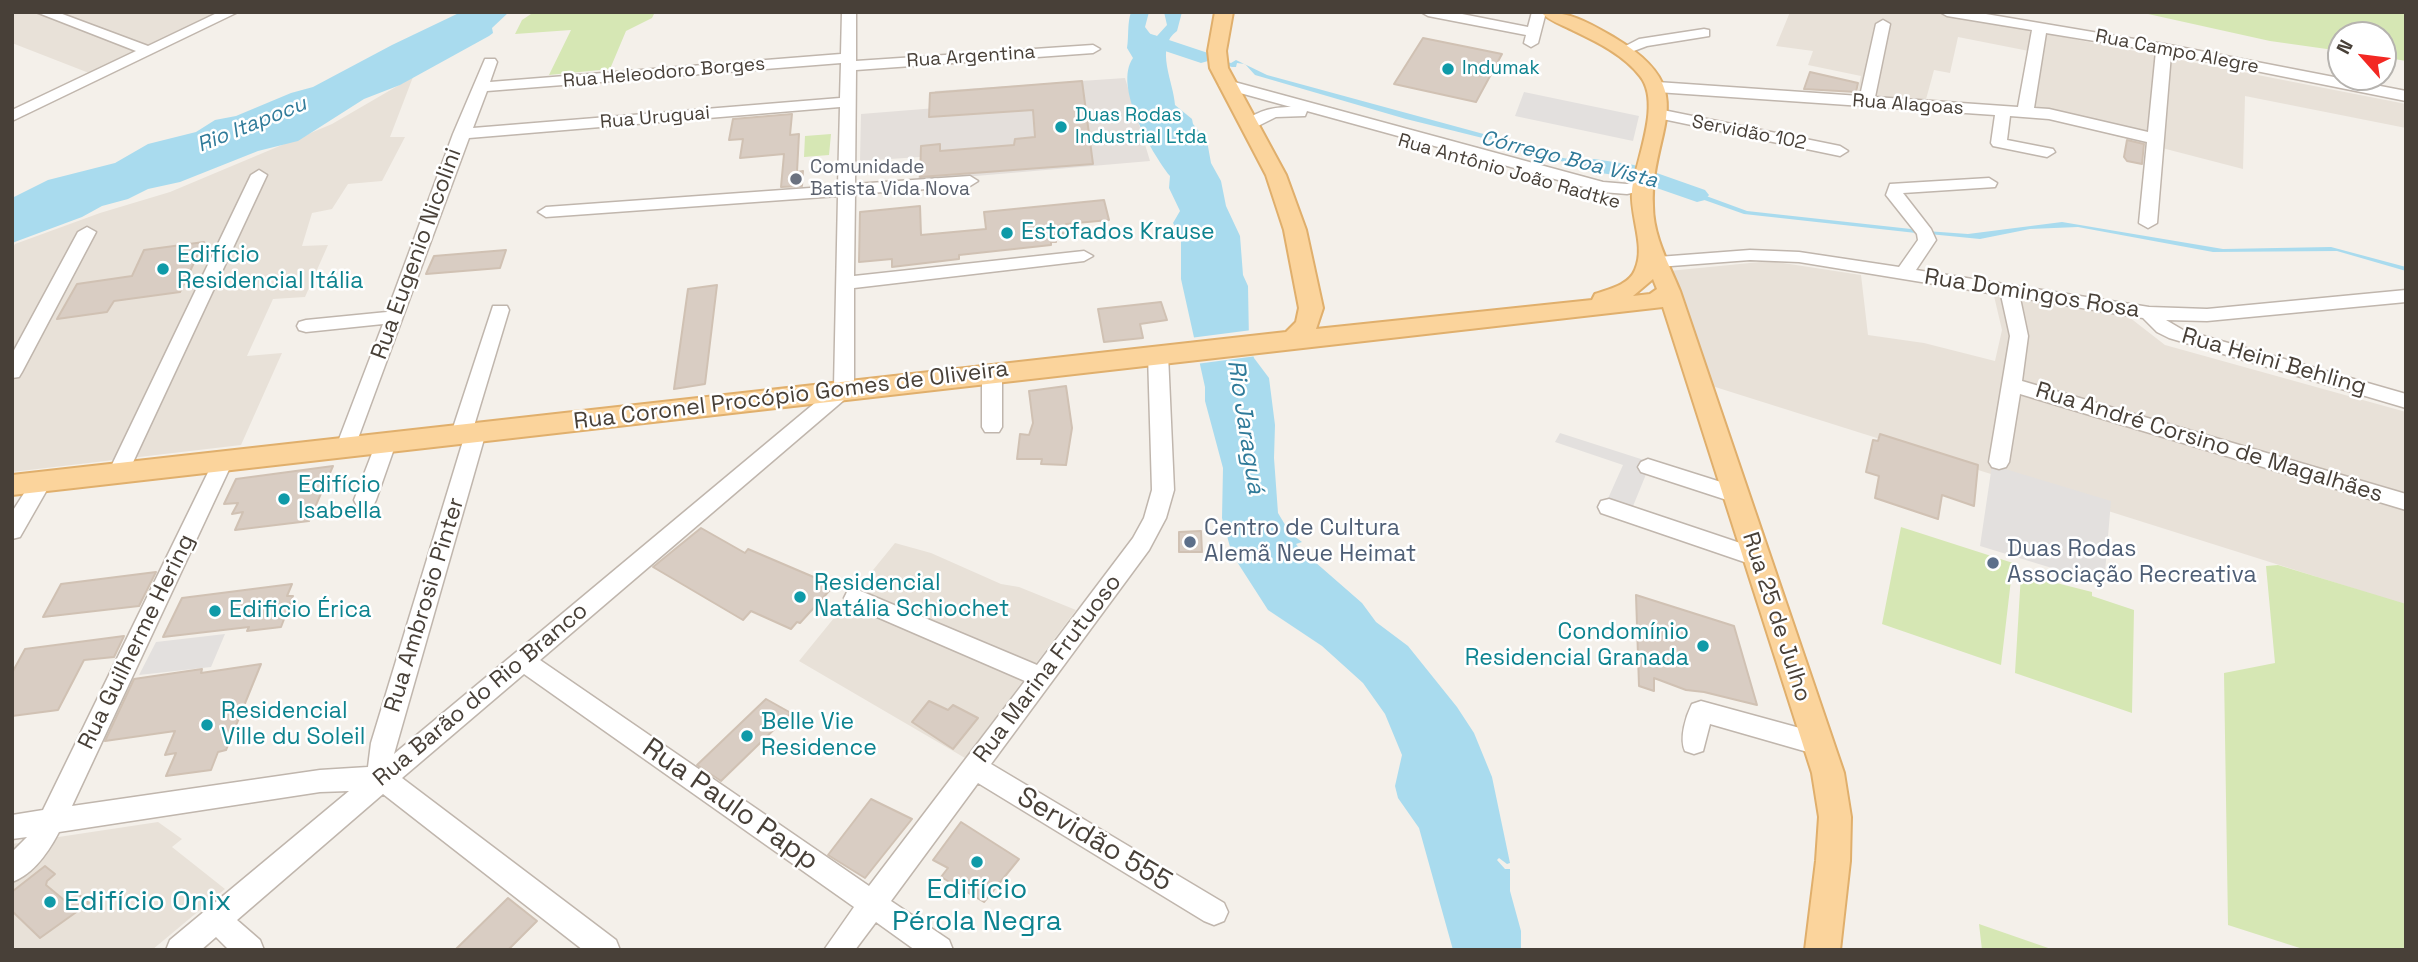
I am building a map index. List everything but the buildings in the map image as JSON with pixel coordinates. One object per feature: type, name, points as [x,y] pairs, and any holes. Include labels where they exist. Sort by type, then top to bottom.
[{"type":"main road","points":[[1224,12],[1217,51],[1219,68],[1276,175],[1295,230],[1311,308],[1307,324],[1285,339]]},
{"type":"main road","points":[[1550,12],[1623,51],[1641,66],[1657,87],[1660,101],[1645,181],[1643,220]]},
{"type":"main road","name":"Rua 25 de Julho","points":[[1643,220],[1669,291],[1828,773],[1835,817],[1833,861],[1822,950]]},
{"type":"main road","name":"Rua Coronel Procópio Gomes de Oliveira","points":[[1571,309],[1612,296],[1638,283],[1649,269],[1655,252]]},
{"type":"main road","name":"Rua Coronel Procópio Gomes de Oliveira","points":[[12,485],[1285,339],[1654,301],[1669,291]]},
{"type":"main road","points":[[1608,306],[1639,312],[1656,320],[1689,352]]},
{"type":"main road","points":[[1311,308],[1331,321],[1370,330]]},
{"type":"street","points":[[43,12],[149,51]]},
{"type":"street","points":[[845,389],[849,12]]},
{"type":"street","points":[[1428,12],[1532,38],[1539,12]]},
{"type":"street","name":"Rua Campo Alegre","points":[[1947,12],[2165,48],[2406,96]]},
{"type":"street","points":[[12,116],[227,13]]},
{"type":"street","points":[[1866,102],[1883,24]]},
{"type":"street","points":[[2025,113],[2040,27]]},
{"type":"street","points":[[1623,51],[1644,42],[1704,33]]},
{"type":"street","points":[[2148,223],[2165,48]]},
{"type":"street","name":"Rua Argentina","points":[[849,62],[1093,49]]},
{"type":"street","name":"Rua Eugenio Nicolini","points":[[346,447],[490,62]]},
{"type":"street","name":"Rua Heleodoro Borges","points":[[480,87],[849,62]]},
{"type":"street","name":"Rua Antônio João Radtke","points":[[1227,85],[1602,187],[1627,190],[1645,181]]},
{"type":"street","name":"Rua Alagoas","points":[[1657,87],[2025,113],[2070,118],[2157,139]]},
{"type":"street","name":"Rua Uruguai","points":[[461,134],[849,102]]},
{"type":"street","name":"Rua Antônio João Radtke","points":[[1250,125],[1265,115],[1280,111],[1297,112],[1614,198],[1643,220]]},
{"type":"street","points":[[2003,111],[1999,143],[2047,152]]},
{"type":"street","name":"Servidão 102","points":[[1658,114],[1840,151]]},
{"type":"street","points":[[118,473],[259,175]]},
{"type":"street","points":[[546,212],[970,181]]},
{"type":"street","points":[[1904,274],[1927,240],[1925,233],[1894,195],[1896,188],[1989,183]]},
{"type":"street","points":[[12,372],[87,232]]},
{"type":"street","name":"Rua Domingos Rosa","points":[[1655,252],[1775,255],[2149,313],[2207,315],[2404,298]]},
{"type":"street","points":[[847,283],[1084,256]]},
{"type":"street","points":[[1999,462],[2020,336],[2009,292]]},
{"type":"street","name":"Rua Ambrosio Pinter","points":[[382,778],[380,761],[383,743],[500,310]]},
{"type":"street","name":"Rua Heini Behling","points":[[2149,313],[2164,328],[2176,334],[2406,401]]},
{"type":"street","points":[[306,326],[396,317]]},
{"type":"street","name":"Rua Marina Frutuoso","points":[[838,950],[1141,544],[1156,518],[1163,490],[1169,353]]},
{"type":"street","points":[[992,372],[992,427]]},
{"type":"street","name":"Rua André Corsino de Magalhães","points":[[2012,385],[2406,502]]},
{"type":"street","name":"Rua Barão do Rio Branco","points":[[180,950],[845,389]]},
{"type":"street","points":[[780,398],[793,410],[794,416],[790,431],[782,442]]},
{"type":"street","points":[[365,500],[386,443]]},
{"type":"street","name":"Rua Guilherme Hering","points":[[12,870],[39,844],[51,822],[223,461]]},
{"type":"street","points":[[1648,467],[1736,495]]},
{"type":"street","points":[[12,531],[42,481]]},
{"type":"street","points":[[1609,507],[1756,557]]},
{"type":"street","points":[[855,598],[1041,677]]},
{"type":"street","name":"Rua Paulo Papp","points":[[522,660],[939,950]]},
{"type":"street","points":[[1694,743],[1701,711],[1818,744]]},
{"type":"street","name":"Servidão 555","points":[[975,767],[1214,912]]},
{"type":"street","points":[[12,827],[320,781],[382,778],[606,950]]},
{"type":"street","points":[[216,919],[250,950]]},
{"type":"shaded area","points":[[12,12],[206,12],[214,15],[89,73],[12,43]]},
{"type":"shaded area","points":[[1790,12],[1931,12],[2327,89],[2327,91],[2406,104],[2406,128],[2245,96],[2243,169],[2031,114],[2044,54],[1958,37],[1950,73],[1934,70],[1925,103],[1856,98],[1861,76],[1808,65],[1813,51],[1776,46]]},
{"type":"shaded area","points":[[413,77],[390,137],[405,137],[382,181],[348,184],[332,209],[312,213],[302,246],[328,245],[305,297],[273,299],[247,356],[282,353],[241,445],[12,472],[12,249],[15,244],[100,213],[170,192],[332,124]]},
{"type":"shaded area","points":[[1125,78],[1150,161],[918,181],[920,157],[860,161],[861,114],[936,108],[935,91]]},
{"type":"shaded area","points":[[1524,92],[1639,116],[1633,141],[1515,116]]},
{"type":"shaded area","points":[[1770,261],[1861,275],[1868,335],[1924,343],[1995,361],[2002,330],[1994,296],[2129,317],[2165,345],[2406,412],[2406,605],[1712,386],[1669,271]]},
{"type":"shaded area","points":[[1560,433],[1647,461],[1647,472],[1631,511],[1606,503],[1623,465],[1555,442]]},
{"type":"shaded area","points":[[1992,465],[2111,501],[2104,584],[1980,546]]},
{"type":"shaded area","points":[[895,543],[931,553],[1001,584],[1019,587],[1076,610],[965,758],[799,661]]},
{"type":"shaded area","points":[[225,634],[211,667],[139,675],[156,642]]},
{"type":"shaded area","points":[[158,822],[182,839],[172,847],[225,889],[152,950],[12,950],[12,844]]},
{"type":"green space","points":[[534,12],[655,12],[652,18],[626,31],[610,69],[549,75],[571,30],[515,34],[522,20]]},
{"type":"green space","points":[[2139,12],[2406,12],[2406,61],[2397,59],[2397,21],[2327,21],[2327,49],[2270,41]]},
{"type":"green space","points":[[831,134],[829,155],[804,157],[805,136]]},
{"type":"green space","points":[[1901,527],[2013,563],[2001,665],[1882,624]]},
{"type":"green space","points":[[2278,565],[2406,604],[2406,950],[2306,950],[2228,925],[2224,673],[2275,663],[2266,566]]},
{"type":"green space","points":[[2021,574],[2092,592],[2092,596],[2134,610],[2132,713],[2015,673]]},
{"type":"green space","points":[[1979,924],[2054,950],[1982,950]]},
{"type":"water","name":"Rio Itapocu","points":[[461,12],[509,12],[492,28],[493,33],[489,36],[400,85],[364,99],[298,141],[258,151],[180,182],[148,189],[12,243],[12,198],[48,180],[115,163],[148,144],[196,132],[215,120],[236,116],[291,93],[313,87]]},
{"type":"water","name":"Rio Jaraguá","points":[[1131,12],[1149,12],[1145,27],[1151,35],[1157,36],[1167,25],[1164,12],[1182,12],[1177,31],[1167,46],[1167,66],[1175,105],[1192,119],[1207,141],[1211,163],[1221,181],[1226,206],[1240,236],[1243,275],[1248,286],[1249,341],[1254,358],[1269,378],[1275,425],[1274,458],[1278,513],[1290,533],[1302,542],[1296,544],[1299,548],[1362,603],[1376,622],[1408,646],[1457,707],[1474,733],[1492,777],[1510,863],[1507,864],[1499,858],[1497,860],[1505,869],[1510,869],[1510,891],[1521,931],[1521,950],[1453,950],[1419,828],[1398,798],[1395,786],[1402,755],[1385,714],[1363,683],[1322,646],[1268,610],[1232,554],[1222,518],[1223,468],[1205,401],[1205,387],[1181,279],[1181,237],[1173,223],[1180,211],[1169,188],[1170,176],[1153,151],[1137,118],[1128,85],[1128,70],[1133,58],[1127,48]]},
{"type":"water","points":[[1201,55],[1231,63],[1236,60],[1244,64],[1237,63],[1236,67],[1232,67],[1201,58]]},
{"type":"water","points":[[1246,65],[1267,75],[1513,142],[1552,156],[1632,170],[1631,174],[1538,157],[1515,146],[1406,119],[1255,75]]},
{"type":"water","points":[[1660,179],[1747,211],[1911,229],[1916,233],[1744,214],[1659,184]]},
{"type":"water","points":[[2062,222],[2223,249],[2331,247],[2406,267],[2406,271],[2337,251],[2213,252],[2078,227],[2030,229],[1980,239],[1929,234],[1926,231],[1968,234]]},
{"type":"pier","points":[[1252,330],[1257,356],[1196,364],[1190,338]]},
{"type":"waterway","name":"Córrego Boa Vista","points":[[1139,36],[1201,57]]},
{"type":"waterway","name":"Córrego Boa Vista","points":[[1594,166],[1626,170],[1697,195]]},
{"type":"place","name":"Indumak","points":[[1448,69]]},
{"type":"place","name":"Duas Rodas Industrial Ltda","points":[[1061,127]]},
{"type":"place","name":"Comunidade Batista Vida Nova","points":[[796,179]]},
{"type":"place","name":"Estofados Krause","points":[[1007,233]]},
{"type":"place","name":"Edifício Residencial Itália","points":[[163,269]]},
{"type":"place","name":"Edifício Isabella","points":[[284,499]]},
{"type":"place","name":"Centro de Cultura Alemã Neue Heimat","points":[[1190,542]]},
{"type":"place","name":"Duas Rodas Associação Recreativa","points":[[1993,563]]},
{"type":"place","name":"Residencial Natália Schiochet","points":[[800,597]]},
{"type":"place","name":"Edificio Érica","points":[[215,611]]},
{"type":"place","name":"Condomínio Residencial Granada","points":[[1703,646]]},
{"type":"place","name":"Residencial Ville du Soleil","points":[[207,725]]},
{"type":"place","name":"Belle Vie Residence","points":[[747,736]]},
{"type":"place","name":"Edifício Pérola Negra","points":[[977,862]]},
{"type":"place","name":"Edifício Onix","points":[[50,902]]}]
